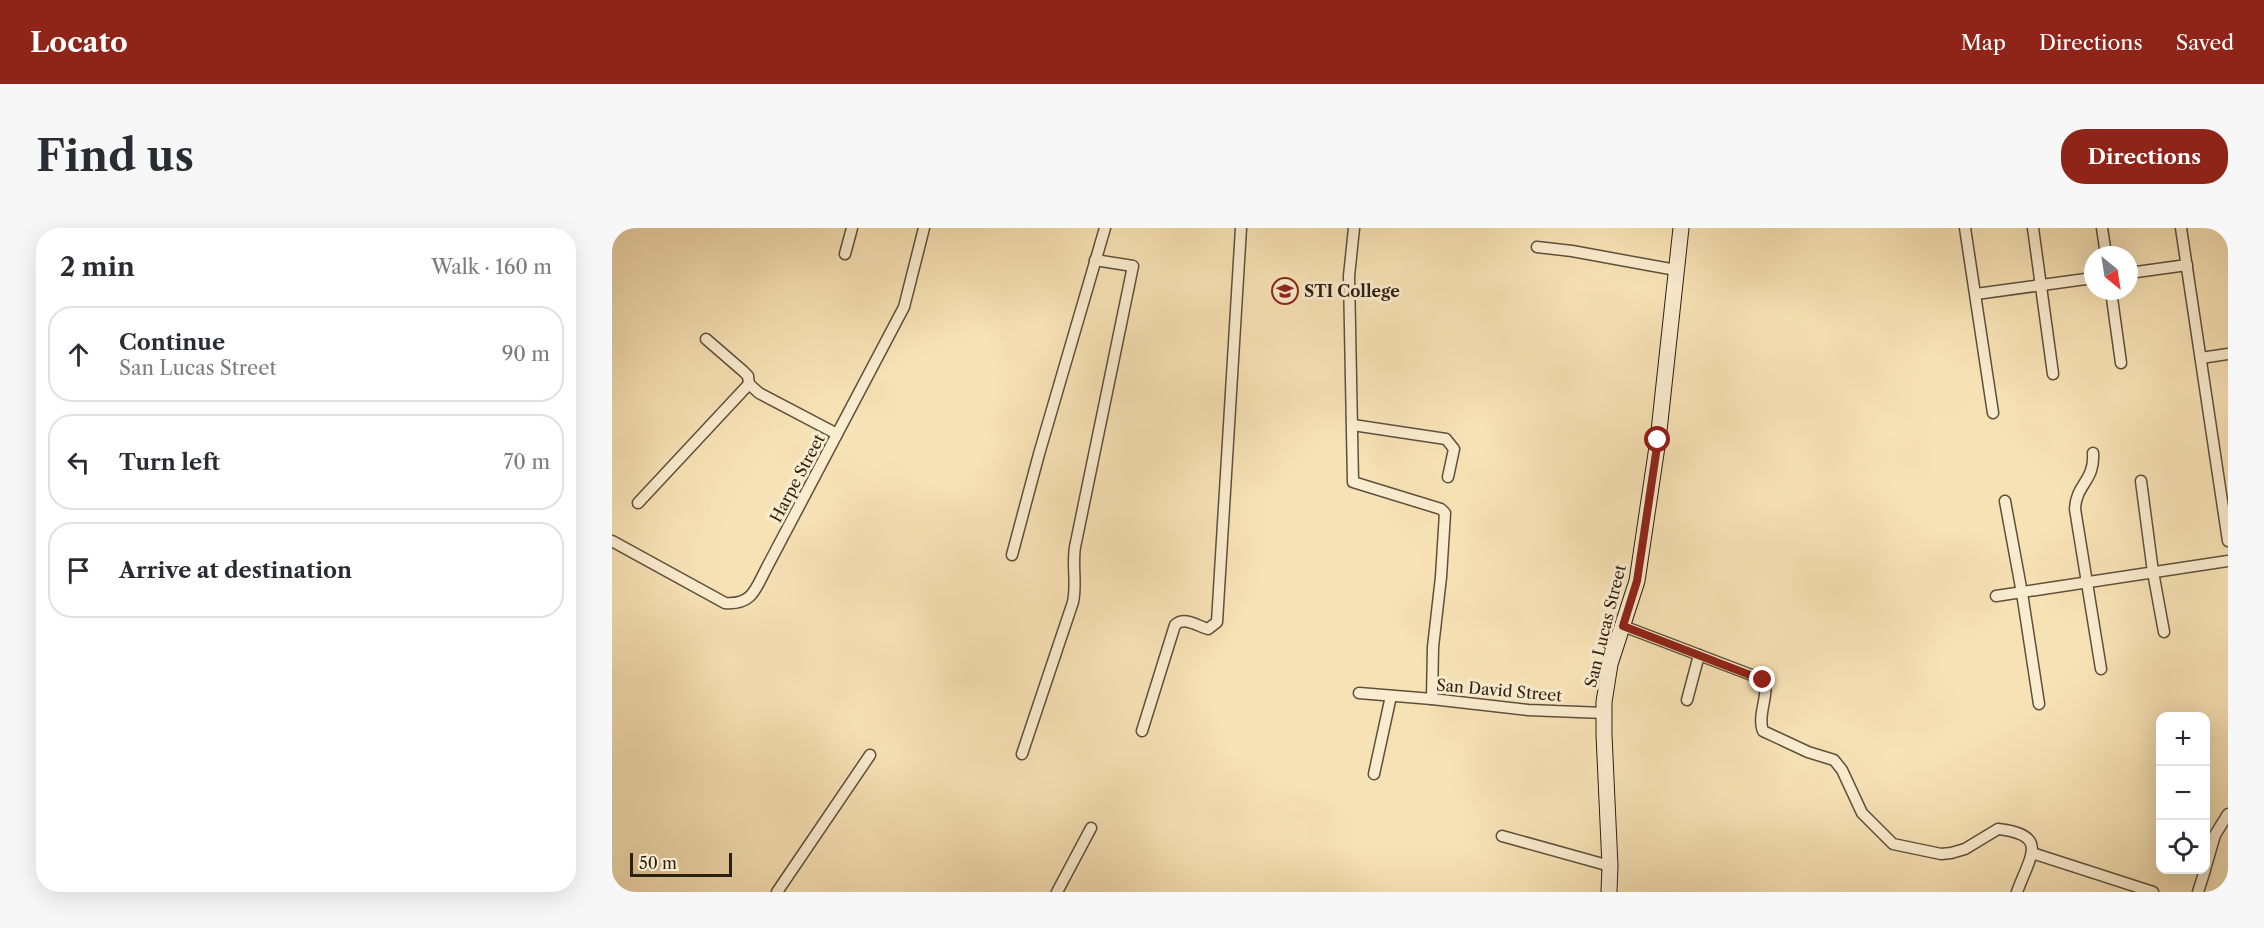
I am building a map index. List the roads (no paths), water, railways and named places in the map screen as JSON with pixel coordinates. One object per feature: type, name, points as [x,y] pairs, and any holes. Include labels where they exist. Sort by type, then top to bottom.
[{"type":"street","points":[[845,254],[852,228]]},
{"type":"street","name":"Harpe Street","points":[[612,541],[725,603],[736,604],[746,601],[754,592],[904,307],[924,228]]},
{"type":"street","points":[[1012,555],[1105,228]]},
{"type":"street","points":[[1142,731],[1175,625],[1185,621],[1208,629],[1217,622],[1241,228]]},
{"type":"street","points":[[1354,228],[1350,276],[1353,482],[1441,509],[1445,513],[1441,578],[1433,647],[1432,699]]},
{"type":"street","name":"San Lucas Street","points":[[1609,892],[1604,712],[1610,664],[1637,581],[1658,440],[1681,228]]},
{"type":"street","points":[[1965,228],[1993,413]]},
{"type":"street","points":[[2033,228],[2054,374]]},
{"type":"street","points":[[2102,228],[2105,246]]},
{"type":"street","points":[[2181,228],[2228,541]]},
{"type":"street","points":[[1537,248],[1572,251],[1676,270]]},
{"type":"street","points":[[1022,754],[1076,591],[1073,568],[1075,547],[1133,266],[1095,260]]},
{"type":"street","points":[[2138,272],[2187,265]]},
{"type":"street","points":[[1976,294],[2084,279]]},
{"type":"street","points":[[2112,300],[2121,363]]},
{"type":"street","points":[[706,339],[748,376],[749,384],[759,393],[837,434]]},
{"type":"street","points":[[2201,358],[2228,354]]},
{"type":"street","points":[[638,503],[749,384]]},
{"type":"street","points":[[1353,425],[1446,439],[1454,449],[1448,477]]},
{"type":"street","points":[[2093,453],[2092,472],[2075,500],[2101,669]]},
{"type":"street","points":[[2141,481],[2153,572],[2164,632]]},
{"type":"street","points":[[2005,501],[2039,704]]},
{"type":"street","points":[[1996,596],[2228,561]]},
{"type":"street","points":[[1623,626],[1763,680],[1766,686],[1761,723],[1763,731],[1808,752],[1834,760],[1842,770],[1862,813],[1890,842],[1931,852],[1951,853],[1965,849],[1994,830],[2001,829],[2025,834],[2032,844],[2032,853],[2017,892]]},
{"type":"street","points":[[1687,700],[1699,655]]},
{"type":"street","name":"San David Street","points":[[1359,693],[1528,710],[1604,712]]},
{"type":"street","points":[[1374,774],[1391,696]]},
{"type":"street","points":[[777,892],[870,755]]},
{"type":"street","points":[[2210,853],[2216,835],[2228,814]]},
{"type":"street","points":[[1057,892],[1091,828]]},
{"type":"street","points":[[1502,836],[1610,866]]},
{"type":"street","points":[[2032,853],[2153,892]]},
{"type":"street","points":[[2198,892],[2203,874]]},
{"type":"place","name":"STI College","points":[[1285,291]]}]
